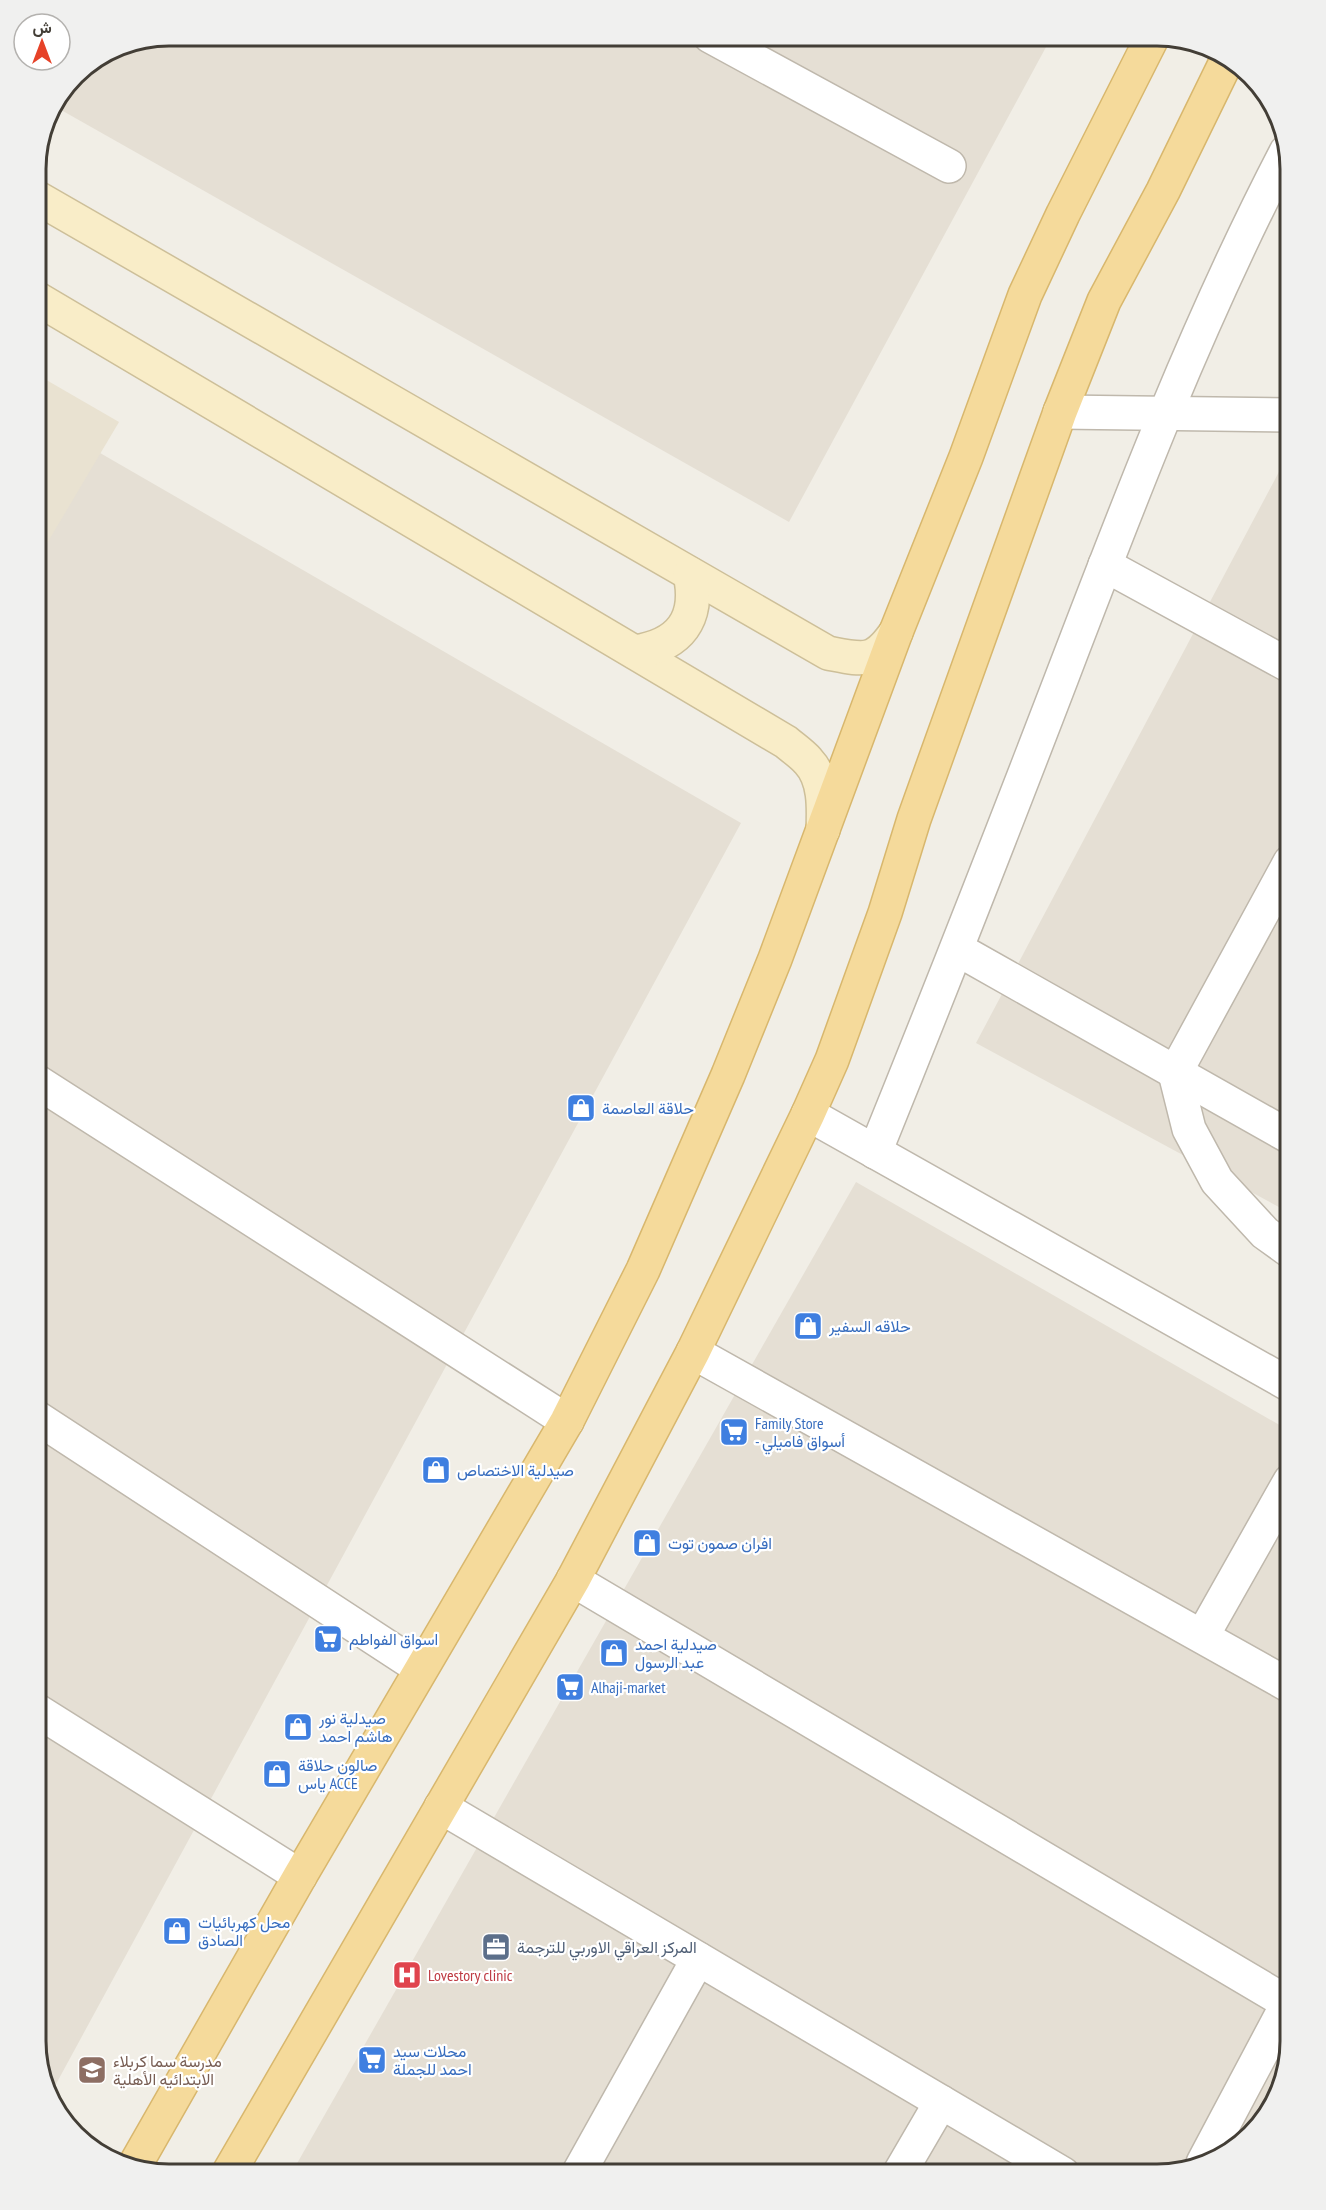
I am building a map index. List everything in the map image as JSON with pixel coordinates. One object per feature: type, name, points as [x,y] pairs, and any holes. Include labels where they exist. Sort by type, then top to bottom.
[{"type":"main road","points":[[138,2159],[420,1668],[567,1421],[643,1269],[775,959],[896,632],[966,457],[1025,295],[1147,47]]},
{"type":"main road","points":[[234,2163],[573,1580],[693,1352],[808,1114],[832,1060],[877,936],[914,819],[1060,412],[1104,301],[1163,191],[1224,66]]},
{"type":"main road","points":[[47,203],[828,653],[852,658],[869,658],[884,651],[896,632]]},
{"type":"main road","points":[[47,304],[786,742],[810,762],[822,788],[824,806],[822,832]]},
{"type":"main road","points":[[635,652],[654,649],[671,640],[684,627],[692,611],[694,592],[690,574]]},
{"type":"street","points":[[729,47],[948,166]]},
{"type":"street","points":[[875,1152],[957,950],[1164,414],[1279,165]]},
{"type":"street","points":[[1060,412],[1280,415]]},
{"type":"street","points":[[1105,565],[1280,661]]},
{"type":"street","points":[[1280,880],[1175,1072],[1189,1129],[1217,1181],[1265,1233],[1280,1244]]},
{"type":"street","points":[[957,950],[1280,1131]]},
{"type":"street","points":[[47,1092],[567,1421]]},
{"type":"street","points":[[808,1114],[1280,1379]]},
{"type":"street","points":[[693,1352],[1203,1635],[1280,1680]]},
{"type":"street","points":[[46,1424],[420,1668]]},
{"type":"street","points":[[1203,1635],[1280,1499]]},
{"type":"street","points":[[573,1580],[1280,1996]]},
{"type":"street","points":[[46,1716],[300,1876]]},
{"type":"street","points":[[441,1807],[1046,2164]]},
{"type":"street","points":[[584,2163],[698,1959]]},
{"type":"street","points":[[1209,2152],[1280,2018]]},
{"type":"street","points":[[905,2164],[941,2102]]},
{"type":"shaded area","points":[[170,46],[1046,47],[789,522],[62,110],[72,95],[101,67],[130,53]]},
{"type":"shaded area","points":[[47,380],[119,422],[47,544]]},
{"type":"shaded area","points":[[47,422],[741,823],[55,2085],[46,2040]]},
{"type":"shaded area","points":[[1280,470],[1280,1208],[976,1043]]},
{"type":"shaded area","points":[[856,1182],[1280,1425],[1280,2040],[1275,2072],[1267,2095],[1249,2121],[1225,2143],[1196,2157],[1156,2164],[297,2163]]},
{"type":"place","name":"حلاقة العاصمة","points":[[581,1108]]},
{"type":"place","name":"حلاقه السفير","points":[[808,1326]]},
{"type":"place","name":"Family Store - أسواق فاميلي","points":[[734,1432]]},
{"type":"place","name":"صيدلية الاختصاص","points":[[436,1470]]},
{"type":"place","name":"افران صمون توت","points":[[647,1543]]},
{"type":"place","name":"اسواق الفواطم","points":[[328,1639]]},
{"type":"place","name":"صيدلية احمد عبد الرسول","points":[[614,1653]]},
{"type":"place","name":"Alhaji-market","points":[[570,1687]]},
{"type":"place","name":"صيدلية نور هاشم احمد","points":[[298,1727]]},
{"type":"place","name":"صالون حلاقة ياس ACCE","points":[[277,1774]]},
{"type":"place","name":"محل كهربائيات الصادق","points":[[177,1931]]},
{"type":"place","name":"المركز العراقي الاوربي للترجمة","points":[[496,1947]]},
{"type":"place","name":"Lovestory clinic","points":[[407,1975]]},
{"type":"place","name":"محلات سيد احمد للجملة","points":[[372,2060]]},
{"type":"place","name":"مدرسة سما كربلاء الابتدائيه الأهلية","points":[[92,2070]]}]
